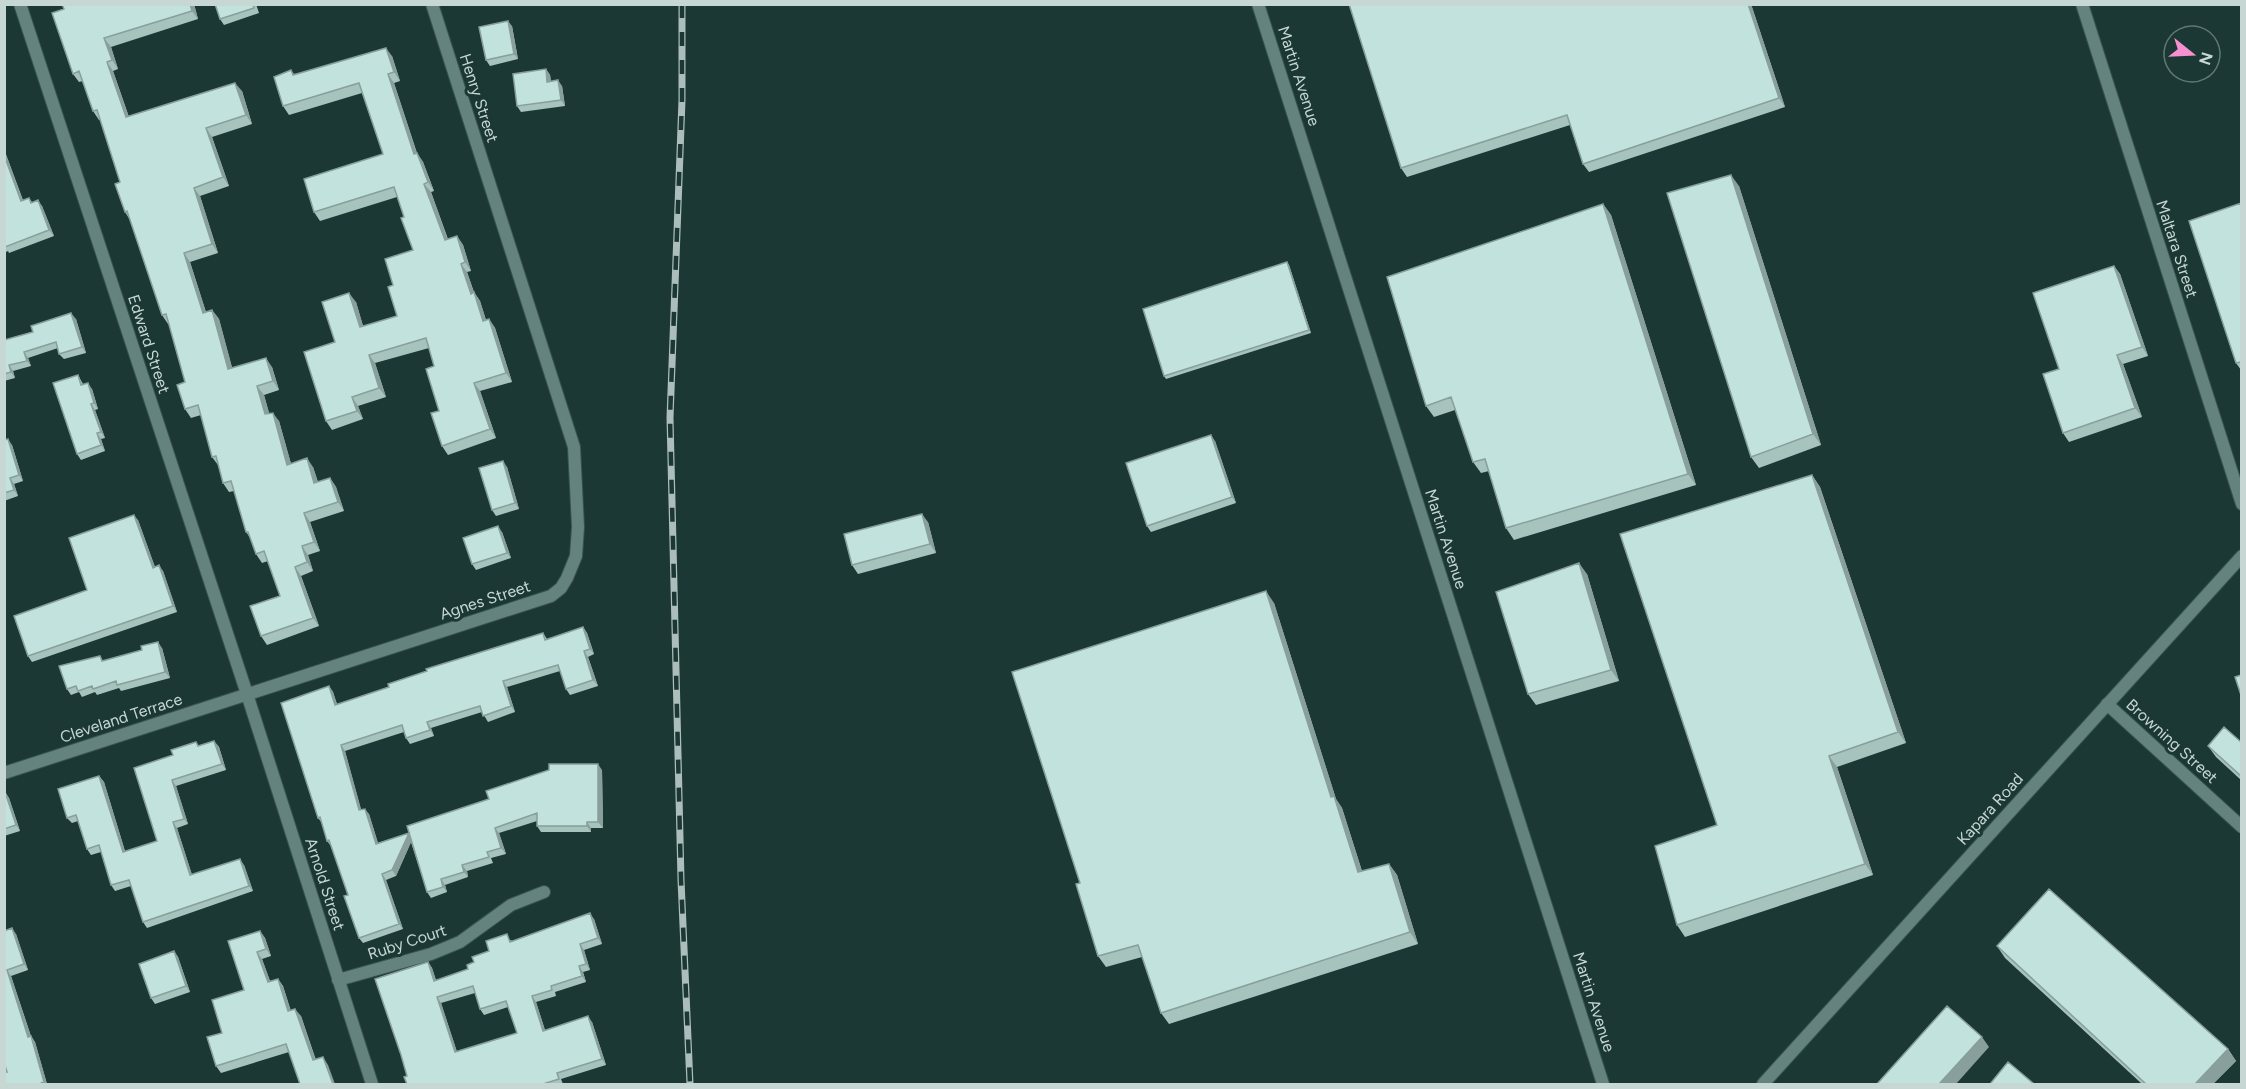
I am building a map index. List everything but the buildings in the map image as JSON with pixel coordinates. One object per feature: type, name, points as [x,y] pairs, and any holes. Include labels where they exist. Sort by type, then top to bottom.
[{"type":"street","name":"Edward Street","points":[[20,4],[247,694]]},
{"type":"street","name":"Henry Street","points":[[432,4],[564,414]]},
{"type":"street","name":"Martin Avenue","points":[[1258,4],[1603,1084]]},
{"type":"street","name":"Maltara Street","points":[[2082,4],[2241,504]]},
{"type":"street","name":"Agnes Street","points":[[247,694],[551,596],[561,588],[576,556],[578,527],[574,447],[564,414]]},
{"type":"street","name":"Kapara Road","points":[[1762,1084],[2241,556]]},
{"type":"street","name":"Cleveland Terrace","points":[[4,772],[247,694]]},
{"type":"street","name":"Arnold Street","points":[[247,694],[372,1084]]},
{"type":"street","name":"Browning Street","points":[[2107,704],[2241,827]]},
{"type":"street","name":"Ruby Court","points":[[338,980],[431,954],[460,942],[511,905],[544,892]]},
{"type":"railway","points":[[682,4],[682,100],[670,418],[681,880],[690,1084]]}]
